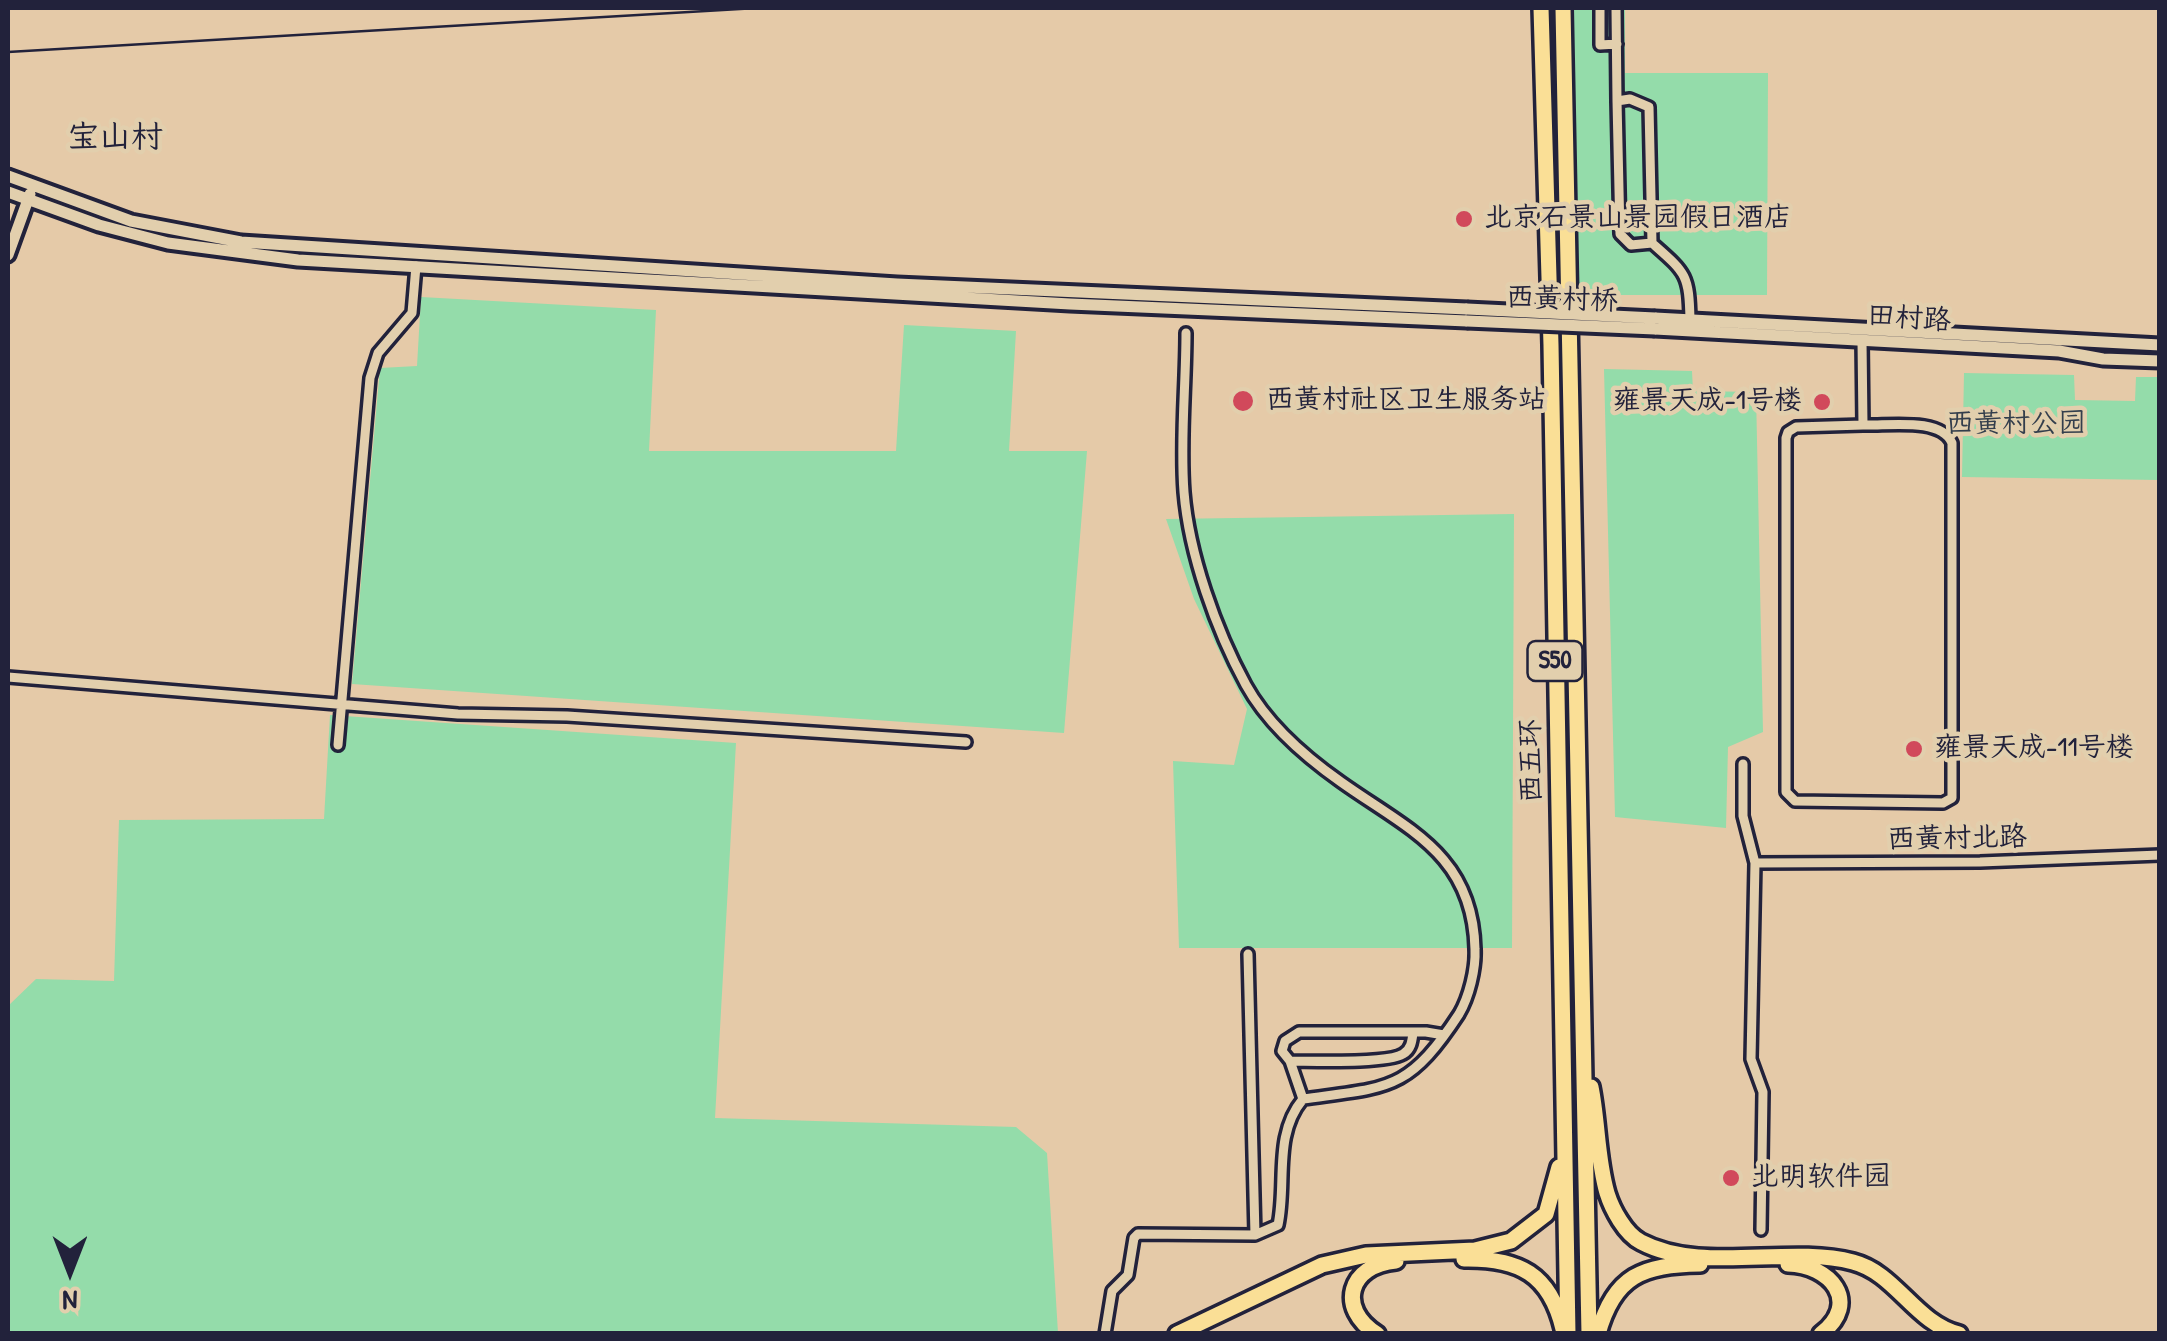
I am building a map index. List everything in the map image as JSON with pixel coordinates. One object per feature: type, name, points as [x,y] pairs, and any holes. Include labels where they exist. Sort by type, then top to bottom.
[{"type":"highway","name":"西五环","points":[[1541,8],[1551,346],[1565,1325]]},
{"type":"highway","name":"西五环","points":[[1563,8],[1583,1043],[1595,1326]]},
{"type":"highway","points":[[1177,1334],[1322,1265],[1366,1254],[1475,1250],[1511,1241],[1546,1214],[1558,1176],[1562,1043]]},
{"type":"highway","points":[[1583,1043],[1606,1191],[1616,1214],[1636,1241],[1663,1251],[1689,1254],[1828,1256],[1860,1264],[1888,1282],[1918,1312],[1960,1334]]},
{"type":"highway","points":[[1377,1334],[1358,1322],[1352,1306],[1353,1287],[1362,1273],[1380,1262],[1404,1260],[1484,1258],[1510,1262],[1531,1272],[1549,1290],[1565,1325]]},
{"type":"highway","points":[[1595,1326],[1614,1295],[1632,1276],[1656,1266],[1802,1264],[1824,1274],[1837,1288],[1841,1307],[1836,1320],[1821,1334]]},
{"type":"main road","points":[[8,176],[131,221],[241,242],[1467,315]]},
{"type":"main road","points":[[8,256],[34,185]]},
{"type":"main road","points":[[8,192],[99,225],[168,243],[298,260],[1070,304],[1467,315]]},
{"type":"main road","name":"西黄村桥","points":[[1467,315],[1655,323]]},
{"type":"main road","name":"田村路","points":[[1655,323],[1690,320],[2160,345]]},
{"type":"main road","name":"田村路","points":[[1655,323],[1862,342],[2160,361]]},
{"type":"street","points":[[1600,8],[1600,45],[1617,44]]},
{"type":"street","points":[[1616,8],[1620,234],[1631,245],[1652,243],[1678,266],[1689,283],[1690,320]]},
{"type":"street","points":[[1617,101],[1630,99],[1649,107],[1652,243]]},
{"type":"street","points":[[338,745],[370,378],[378,353],[412,313],[418,280],[416,266]]},
{"type":"street","points":[[1105,1334],[1112,1291],[1128,1275],[1138,1234],[1256,1236],[1278,1225],[1284,1132],[1291,1113],[1303,1099],[1397,1082],[1418,1068],[1465,1003],[1476,956],[1470,910],[1459,880],[1425,838],[1338,780],[1270,720],[1247,686],[1216,620],[1192,539],[1184,491],[1186,333]]},
{"type":"street","points":[[1862,342],[1863,426]]},
{"type":"street","points":[[1863,426],[1935,428],[1948,435],[1952,443],[1952,798],[1943,803],[1794,801],[1786,792],[1785,443],[1788,432],[1796,427],[1863,426]]},
{"type":"street","points":[[8,677],[458,714],[567,716],[966,742]]},
{"type":"street","points":[[1742,764],[1743,816],[1755,864],[1751,1059],[1763,1092],[1762,1230]]},
{"type":"street","name":"西黄村北路","points":[[1755,864],[2160,855]]},
{"type":"street","points":[[1248,954],[1256,1236]]},
{"type":"street","points":[[1290,1062],[1402,1055],[1412,1045],[1413,1033]]},
{"type":"street","points":[[1303,1099],[1282,1046],[1291,1035],[1444,1035]]},
{"type":"green space","points":[[1572,8],[1625,8],[1625,73],[1768,73],[1767,295],[1571,295]]},
{"type":"green space","points":[[421,297],[656,310],[649,451],[896,451],[904,325],[1016,331],[1009,451],[1087,451],[1064,733],[352,684],[380,368],[417,366]]},
{"type":"green space","points":[[1604,369],[1692,371],[1693,391],[1756,392],[1763,732],[1728,747],[1726,828],[1615,817]]},
{"type":"green space","name":"西黄村公园","points":[[1964,373],[2074,375],[2075,400],[2135,401],[2136,377],[2159,377],[2159,480],[1962,477]]},
{"type":"green space","points":[[1514,514],[1512,948],[1179,948],[1173,761],[1234,765],[1247,709],[1194,599],[1166,519]]},
{"type":"green space","points":[[330,715],[736,743],[715,1118],[1016,1127],[1047,1153],[1058,1333],[8,1334],[8,1006],[36,979],[114,981],[119,820],[324,819]]},
{"type":"railway","points":[[8,52],[757,8]]},
{"type":"place","name":"北京石景山景园假日酒店","points":[[1464,219]]},
{"type":"place","name":"西黄村社区卫生服务站","points":[[1243,401]]},
{"type":"place","name":"雍景天成-1号楼","points":[[1822,402]]},
{"type":"place","name":"雍景天成-11号楼","points":[[1914,749]]},
{"type":"place","name":"北明软件园","points":[[1731,1178]]},
{"type":"district","name":"宝山村","points":[[115,138]]}]
